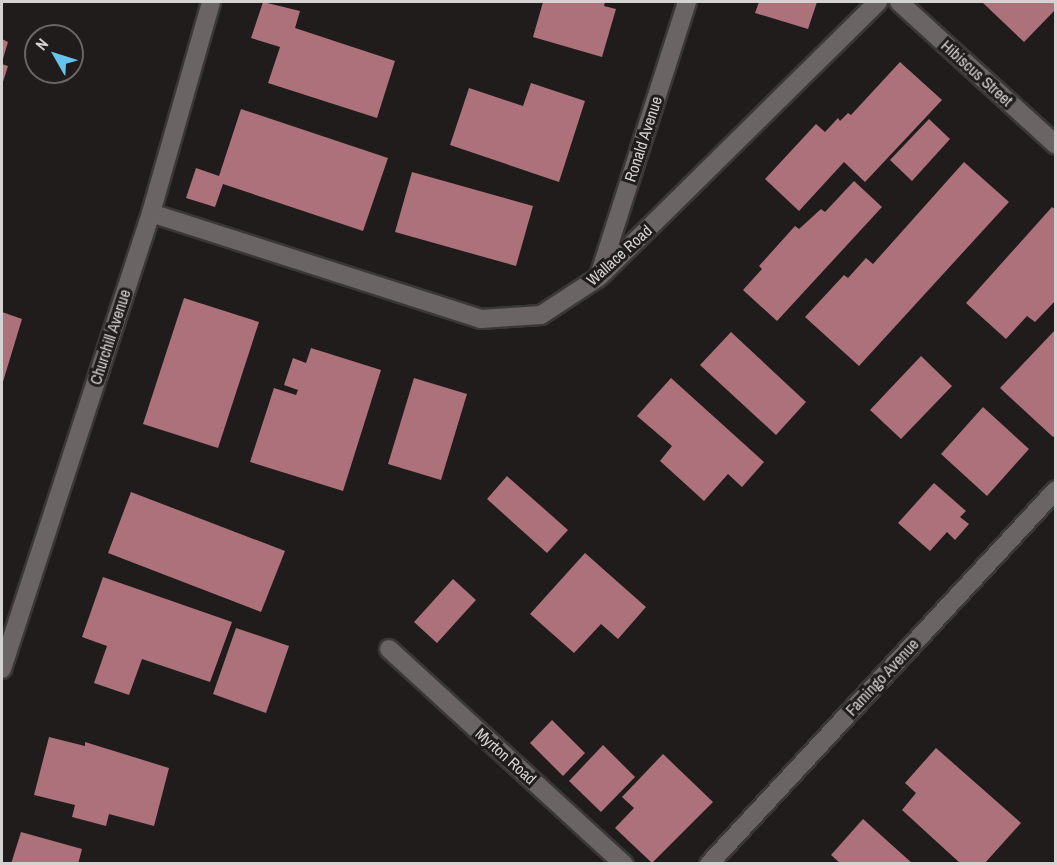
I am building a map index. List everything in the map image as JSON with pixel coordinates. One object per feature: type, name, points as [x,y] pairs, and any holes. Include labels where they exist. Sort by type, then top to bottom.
[{"type":"street","name":"Churchill Avenue","points":[[2,669],[151,213],[211,2]]},
{"type":"street","name":"Ronald Avenue","points":[[599,278],[687,2]]},
{"type":"street","name":"Wallace Road","points":[[151,213],[481,319],[541,315],[599,278],[878,2]]},
{"type":"street","name":"Hibiscus Street","points":[[898,2],[1056,145]]},
{"type":"street","name":"Famingo Avenue","points":[[709,864],[1056,490]]},
{"type":"street","name":"Myrton Road","points":[[389,649],[624,864]]},
{"type":"building","points":[[263,2],[300,11],[295,28],[395,61],[377,118],[268,83],[280,47],[251,38]]},
{"type":"building","points":[[543,2],[605,2],[604,6],[616,9],[602,57],[533,37]]},
{"type":"building","points":[[759,2],[817,2],[808,29],[755,13]]},
{"type":"building","points":[[982,2],[1056,2],[1056,9],[1024,42]]},
{"type":"building","points":[[2,39],[8,42],[2,62]]},
{"type":"building","points":[[900,62],[942,100],[865,182],[844,162],[799,211],[765,179],[816,124],[825,132],[838,118],[840,121],[848,113],[851,115]]},
{"type":"building","points":[[2,64],[8,66],[2,85]]},
{"type":"building","points":[[531,83],[585,101],[559,182],[450,145],[469,88],[523,106]]},
{"type":"building","points":[[241,109],[388,158],[363,231],[223,184],[215,207],[186,198],[196,168],[219,176]]},
{"type":"building","points":[[929,119],[950,139],[912,181],[890,160]]},
{"type":"building","points":[[964,162],[1009,202],[859,366],[805,317],[844,275],[848,278],[866,258],[873,264]]},
{"type":"building","points":[[412,172],[533,206],[516,266],[395,232]]},
{"type":"building","points":[[854,181],[882,207],[777,321],[743,290],[762,269],[759,266],[795,226],[799,229],[821,209],[825,212]]},
{"type":"building","points":[[1052,207],[1056,210],[1056,300],[1035,322],[1027,316],[1006,339],[966,303]]},
{"type":"building","points":[[184,298],[259,322],[218,448],[143,424]]},
{"type":"building","points":[[2,312],[22,319],[2,385]]},
{"type":"building","points":[[1056,329],[1056,434],[1053,437],[1000,388]]},
{"type":"building","points":[[731,332],[806,402],[776,435],[700,365]]},
{"type":"building","points":[[311,348],[381,370],[343,491],[250,462],[274,388],[296,395],[298,390],[284,385],[293,358],[306,363]]},
{"type":"building","points":[[921,356],[952,386],[901,439],[870,410]]},
{"type":"building","points":[[414,378],[467,394],[441,480],[388,464]]},
{"type":"building","points":[[671,378],[764,462],[742,487],[728,474],[704,501],[660,461],[672,446],[637,416]]},
{"type":"building","points":[[983,407],[1029,449],[987,496],[941,454]]},
{"type":"building","points":[[507,476],[568,530],[547,553],[487,499]]},
{"type":"building","points":[[934,483],[966,511],[960,517],[969,524],[955,540],[947,532],[930,551],[898,523]]},
{"type":"building","points":[[131,492],[285,551],[261,612],[108,553]]},
{"type":"building","points":[[585,553],[646,607],[618,639],[601,624],[574,653],[530,614]]},
{"type":"building","points":[[103,577],[232,622],[210,682],[142,659],[129,695],[94,683],[107,646],[82,637]]},
{"type":"building","points":[[453,579],[476,600],[437,643],[414,622]]},
{"type":"building","points":[[236,628],[289,646],[266,713],[213,694]]},
{"type":"building","points":[[552,720],[585,753],[563,776],[530,743]]},
{"type":"building","points":[[49,737],[85,746],[85,742],[169,768],[154,826],[109,814],[106,826],[72,817],[75,805],[34,795]]},
{"type":"building","points":[[603,745],[635,777],[601,812],[569,781]]},
{"type":"building","points":[[936,748],[1021,823],[984,864],[961,864],[902,810],[916,793],[905,783]]},
{"type":"building","points":[[663,754],[713,802],[652,863],[615,828],[634,808],[622,797]]},
{"type":"building","points":[[863,819],[913,864],[841,864],[831,855]]},
{"type":"building","points":[[21,832],[82,849],[78,864],[11,864]]}]
